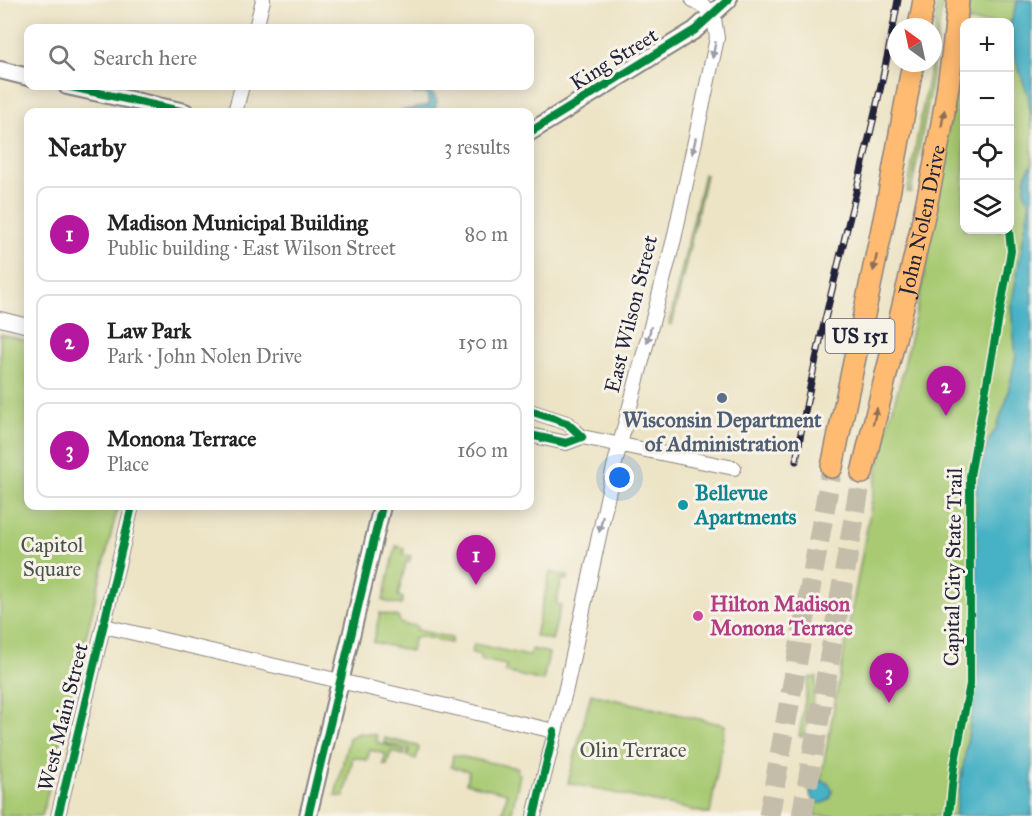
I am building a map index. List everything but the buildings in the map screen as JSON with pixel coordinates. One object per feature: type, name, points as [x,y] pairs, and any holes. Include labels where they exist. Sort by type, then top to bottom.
[{"type":"main road","points":[[921,18],[924,0]]},
{"type":"main road","name":"John Nolen Drive","points":[[862,473],[923,217],[955,44],[958,0]]},
{"type":"main road","name":"John Nolen Drive","points":[[832,468],[887,205],[911,72]]},
{"type":"street","points":[[257,24],[263,0]]},
{"type":"street","points":[[693,0],[712,6],[728,0]]},
{"type":"street","name":"King Street","points":[[534,130],[695,30],[712,6]]},
{"type":"street","name":"East Wilson Street","points":[[534,816],[620,445],[682,204],[717,38],[712,6]]},
{"type":"street","points":[[0,70],[24,76]]},
{"type":"street","points":[[85,90],[167,108]]},
{"type":"street","points":[[236,108],[241,90]]},
{"type":"street","points":[[0,319],[24,325]]},
{"type":"street","points":[[534,412],[567,423],[582,437],[734,468]]},
{"type":"street","points":[[534,436],[566,443],[582,437]]},
{"type":"street","name":"West Main Street","points":[[58,816],[131,510]]},
{"type":"street","points":[[308,816],[381,510]]},
{"type":"street","points":[[104,626],[554,731]]},
{"type":"green space","points":[[937,0],[943,0],[940,18],[936,18]]},
{"type":"green space","points":[[968,0],[1018,0],[1012,18],[966,18]]},
{"type":"green space","points":[[1014,41],[1028,95],[1032,128],[1032,163],[1026,174],[1030,201],[1011,307],[1016,356],[1006,402],[996,429],[989,440],[976,483],[977,682],[955,816],[814,816],[882,446],[901,379],[923,282],[960,58],[960,234],[1014,234]]},
{"type":"green space","points":[[929,72],[933,72],[911,192],[907,192]]},
{"type":"green space","points":[[704,174],[706,175],[672,325],[669,324]]},
{"type":"green space","name":"Capitol Square","points":[[0,334],[24,340],[24,510],[117,510],[42,816],[0,816]]},
{"type":"green space","points":[[396,546],[404,548],[403,555],[411,556],[409,562],[406,562],[398,596],[403,598],[401,605],[383,601]]},
{"type":"green space","points":[[550,572],[568,576],[567,580],[562,579],[556,604],[561,605],[552,640],[535,636]]},
{"type":"green space","points":[[380,613],[398,617],[401,624],[417,626],[417,630],[452,638],[451,643],[420,636],[414,639],[411,651],[373,642]]},
{"type":"green space","points":[[474,644],[529,656],[532,649],[549,653],[543,681],[505,672],[506,665],[481,660],[481,655],[472,653]]},
{"type":"green space","points":[[817,677],[812,709],[803,737],[799,736],[809,678]]},
{"type":"green space","name":"Olin Terrace","points":[[591,694],[725,725],[710,814],[568,783]]},
{"type":"green space","points":[[359,733],[376,735],[377,742],[405,751],[404,755],[391,752],[387,765],[383,764],[386,754],[370,750],[367,760],[353,757],[344,797],[335,796],[349,738]]},
{"type":"green space","points":[[385,738],[417,746],[419,748],[416,759],[407,756],[409,749],[384,743]]},
{"type":"green space","points":[[453,755],[518,768],[517,773],[520,774],[511,816],[502,816],[507,793],[466,783],[469,771],[451,767]]},
{"type":"water","points":[[1018,0],[1032,0],[1032,128],[1028,95],[1015,59],[1012,18]]},
{"type":"water","points":[[422,90],[434,94],[437,101],[435,108],[415,108],[429,105],[427,94],[414,94],[411,91]]},
{"type":"water","points":[[1032,164],[1032,816],[955,816],[977,682],[976,483],[989,440],[996,429],[1006,402],[1016,356],[1011,307],[1030,202],[1024,192],[1026,174]]},
{"type":"water","points":[[821,781],[829,784],[832,792],[829,800],[821,803],[813,800],[810,792],[813,784]]},
{"type":"tunnel","points":[[769,816],[832,467]]},
{"type":"tunnel","points":[[802,816],[862,473]]},
{"type":"railway","points":[[796,461],[819,345],[874,115],[898,0]]},
{"type":"cycle path","points":[[534,130],[695,30],[728,0]]},
{"type":"cycle path","points":[[85,90],[167,108]]},
{"type":"cycle path","name":"Capital City State Trail","points":[[949,816],[954,767],[970,684],[970,476],[1011,251],[1009,234]]},
{"type":"cycle path","points":[[534,412],[567,423],[582,437],[566,443],[534,436]]},
{"type":"cycle path","points":[[58,816],[131,510]]},
{"type":"cycle path","points":[[308,816],[381,510]]},
{"type":"cycle path","points":[[534,816],[554,731]]},
{"type":"place","name":"Wisconsin Department of Administration","points":[[722,398]]},
{"type":"place","name":"Law Park","points":[[946,416]]},
{"type":"place","name":"Bellevue Apartments","points":[[683,505]]},
{"type":"place","name":"Madison Municipal Building","points":[[476,585]]},
{"type":"place","name":"Hilton Madison Monona Terrace","points":[[698,616]]},
{"type":"place","name":"Monona Terrace","points":[[889,703]]}]
